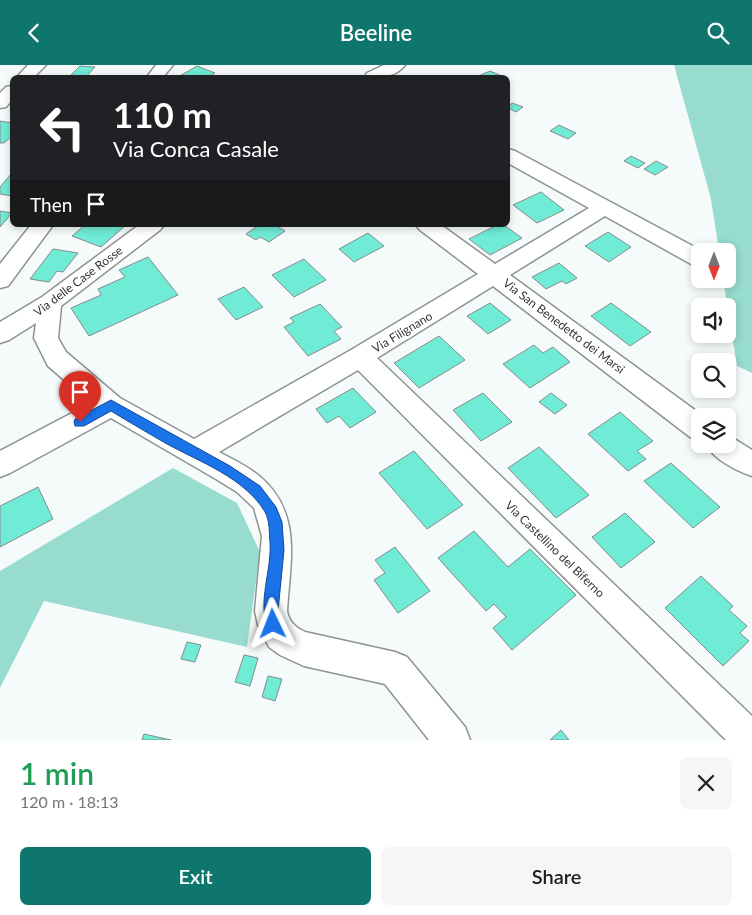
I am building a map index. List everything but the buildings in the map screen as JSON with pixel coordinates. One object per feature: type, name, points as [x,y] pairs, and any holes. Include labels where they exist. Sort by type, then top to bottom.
[{"type":"street","points":[[28,75],[38,65]]},
{"type":"street","points":[[157,75],[165,65]]},
{"type":"street","points":[[377,75],[397,65]]},
{"type":"street","points":[[0,103],[10,93]]},
{"type":"street","points":[[510,156],[691,255]]},
{"type":"street","name":"Via Filignano","points":[[196,452],[360,357],[605,207]]},
{"type":"street","points":[[0,280],[40,227]]},
{"type":"street","name":"Via delle Case Rosse","points":[[0,334],[50,303],[150,227]]},
{"type":"street","name":"Via San Benedetto dei Marsi","points":[[430,227],[691,422]]},
{"type":"street","points":[[50,303],[46,333],[50,349],[58,359],[111,405],[168,439],[196,452],[246,483],[260,495],[271,511],[275,522],[277,550],[271,618],[280,635],[290,643],[304,649],[396,669],[452,740]]},
{"type":"street","name":"Via Castellino del Biferno","points":[[360,357],[751,740]]},
{"type":"street","points":[[0,465],[111,405]]},
{"type":"street","points":[[734,453],[752,464]]},
{"type":"green space","points":[[674,65],[752,65],[752,373],[737,366],[733,343],[736,343],[736,298],[726,298],[724,288],[736,288],[736,243],[718,243],[711,199]]},
{"type":"green space","points":[[173,468],[237,503],[260,552],[247,647],[44,601],[0,688],[0,571]]},
{"type":"route","points":[[80,422],[111,405],[168,439],[196,452],[256,490],[271,511],[277,536],[271,611],[273,624]]}]
